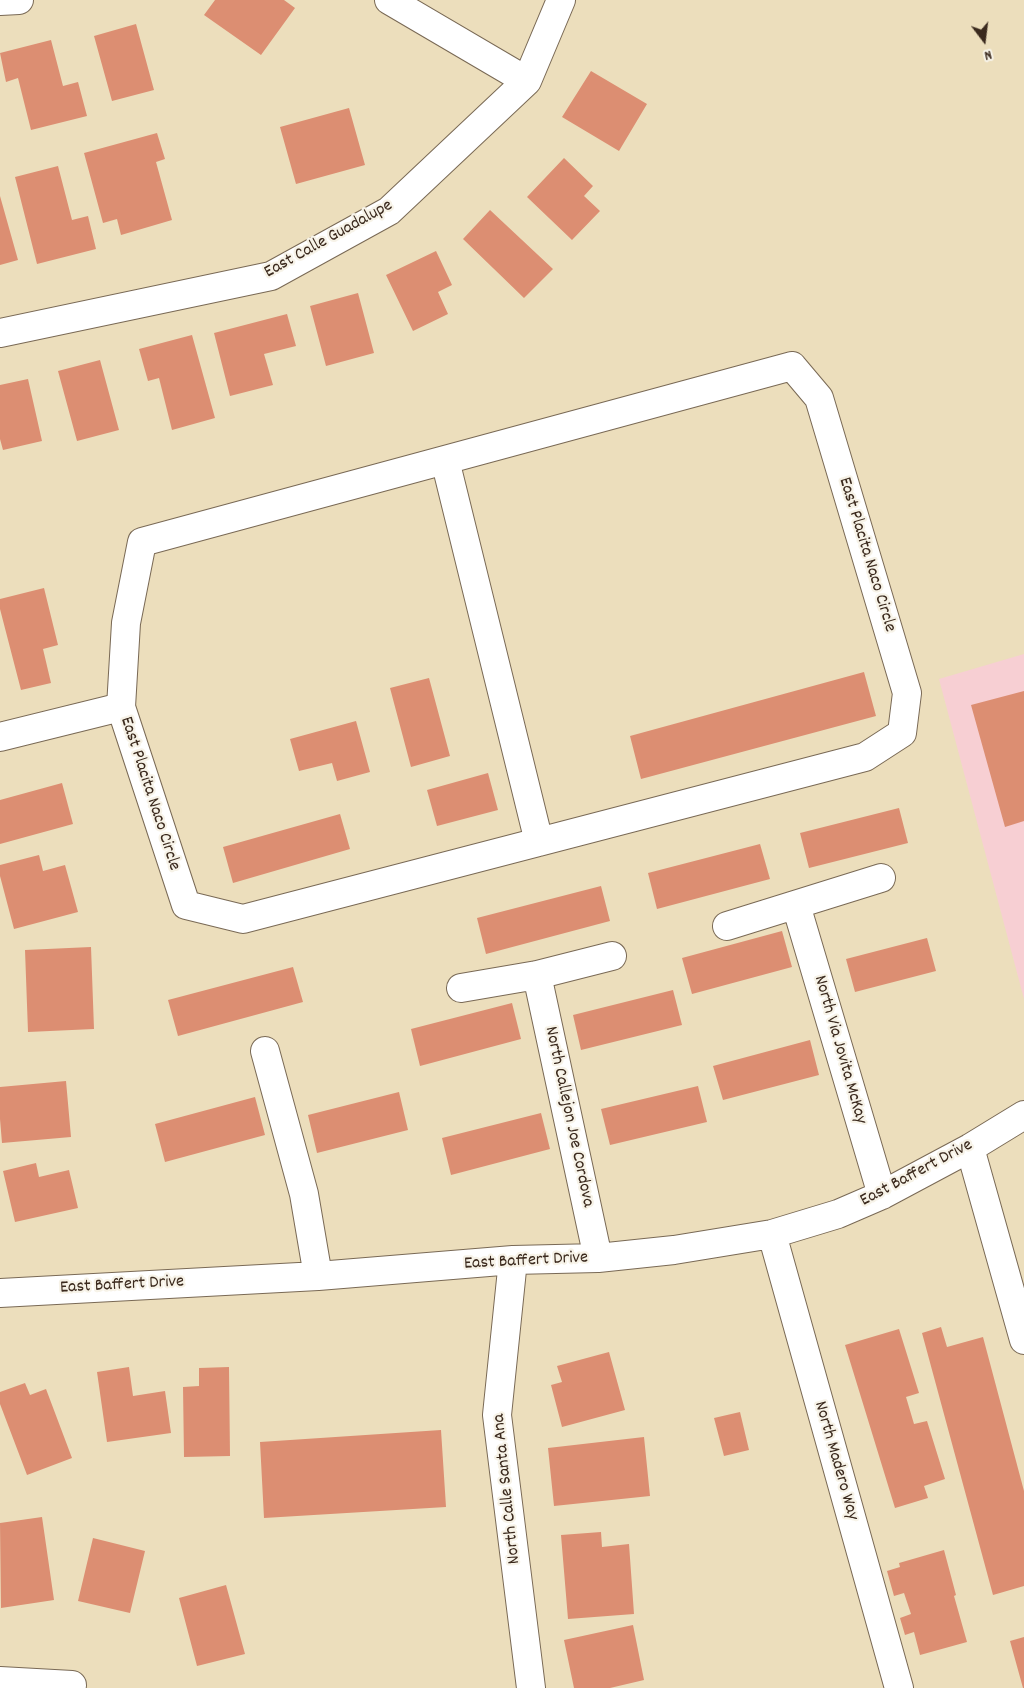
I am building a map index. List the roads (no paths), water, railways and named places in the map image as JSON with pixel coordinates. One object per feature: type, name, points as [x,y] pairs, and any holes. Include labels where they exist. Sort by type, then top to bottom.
[{"type":"street","points":[[0,1],[19,0]]},
{"type":"street","points":[[389,0],[527,81],[561,0]]},
{"type":"street","name":"East Calle Guadalupe","points":[[0,333],[271,276],[389,211],[527,81]]},
{"type":"street","name":"East Placita Naco Circle","points":[[792,366],[819,398],[907,693],[902,733],[865,757],[243,919],[186,905],[121,707],[126,624],[142,542],[445,460],[792,366]]},
{"type":"street","points":[[445,460],[539,842]]},
{"type":"street","points":[[0,737],[121,707]]},
{"type":"street","points":[[727,926],[880,878]]},
{"type":"street","name":"North Via Jovita McKay","points":[[796,905],[882,1195]]},
{"type":"street","points":[[462,988],[537,975],[612,956]]},
{"type":"street","name":"North Callejon Joe Cordova","points":[[537,975],[598,1258]]},
{"type":"street","points":[[265,1051],[304,1194],[318,1276]]},
{"type":"street","name":"East Baffert Drive","points":[[0,1293],[318,1276],[513,1260],[598,1258],[674,1250],[772,1234],[838,1214],[882,1195],[970,1148],[1024,1115]]},
{"type":"street","points":[[970,1148],[1024,1340]]},
{"type":"street","name":"North Madero Way","points":[[772,1234],[898,1688]]},
{"type":"street","name":"North Calle Santa Ana","points":[[513,1260],[497,1415],[531,1688]]},
{"type":"street","points":[[0,1680],[72,1685]]}]
